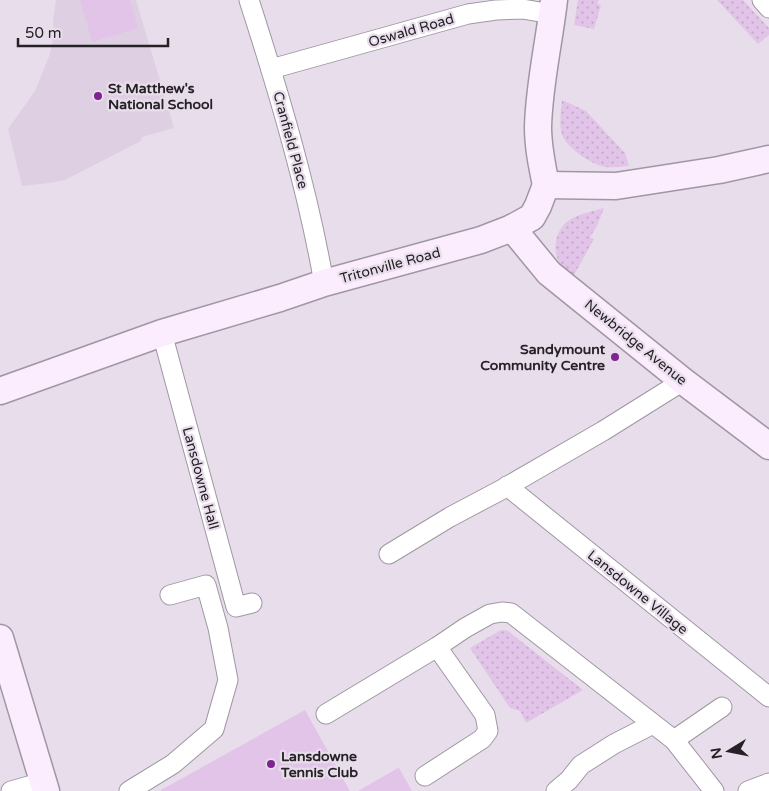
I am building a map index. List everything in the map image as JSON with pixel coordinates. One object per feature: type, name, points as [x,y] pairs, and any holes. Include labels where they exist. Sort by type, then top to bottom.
[{"type":"street","name":"Cranfield Place","points":[[249,0],[271,69],[310,209],[324,283]]},
{"type":"street","points":[[762,0],[769,8]]},
{"type":"street","name":"Oswald Road","points":[[271,69],[468,14],[496,10],[553,7]]},
{"type":"street","points":[[553,7],[542,79],[538,127],[540,155],[546,185],[616,186],[719,170],[769,159]]},
{"type":"street","name":"Tritonville Road","points":[[0,391],[162,334],[324,283],[482,240],[512,228],[532,217],[546,185]]},
{"type":"street","name":"Newbridge Avenue","points":[[512,228],[549,273],[769,446]]},
{"type":"street","name":"Lansdowne Hall","points":[[162,334],[236,607],[252,603]]},
{"type":"street","points":[[389,554],[450,517],[603,431],[683,380]]},
{"type":"street","name":"Lansdowne Village","points":[[507,486],[769,698]]},
{"type":"street","points":[[129,791],[173,764],[214,729],[228,680],[218,628],[206,585],[170,595]]},
{"type":"street","points":[[488,597],[502,612]]},
{"type":"street","points":[[326,714],[465,628],[490,614],[502,612],[511,614],[674,740],[714,791]]},
{"type":"street","points":[[0,638],[44,787],[11,791]]},
{"type":"street","points":[[425,776],[482,740],[488,731],[485,715],[437,646]]},
{"type":"street","points":[[674,740],[722,707]]},
{"type":"street","points":[[556,791],[569,780],[581,765],[614,744],[653,724]]},
{"type":"street","points":[[748,791],[769,783]]},
{"type":"shaded area","name":"St Matthew's National School","points":[[56,0],[136,0],[174,128],[142,137],[141,141],[65,180],[22,186],[8,129],[35,91],[50,54],[54,33],[53,21]]},
{"type":"shaded area","points":[[80,0],[130,0],[138,28],[92,42]]},
{"type":"shaded area","points":[[578,0],[599,0],[597,4],[601,5],[594,29],[574,25]]},
{"type":"shaded area","points":[[717,0],[743,0],[769,28],[769,35],[758,44]]},
{"type":"shaded area","points":[[562,100],[586,111],[625,153],[629,166],[608,167],[599,165],[580,155],[569,145],[561,131]]},
{"type":"shaded area","points":[[604,208],[597,226],[590,237],[594,239],[573,277],[564,269],[557,256],[556,242],[558,235],[565,223],[571,219]]},
{"type":"shaded area","points":[[504,630],[508,631],[583,690],[526,723],[520,711],[510,708],[470,648]]},
{"type":"shaded area","name":"Lansdowne Tennis Club","points":[[305,710],[350,791],[161,791],[161,790]]},
{"type":"shaded area","name":"Lansdowne Tennis Club","points":[[398,768],[412,791],[358,791]]},
{"type":"place","name":"St Matthew's National School","points":[[98,96]]},
{"type":"place","name":"Sandymount Community Centre","points":[[615,357]]},
{"type":"place","name":"Lansdowne Tennis Club","points":[[271,764]]}]
